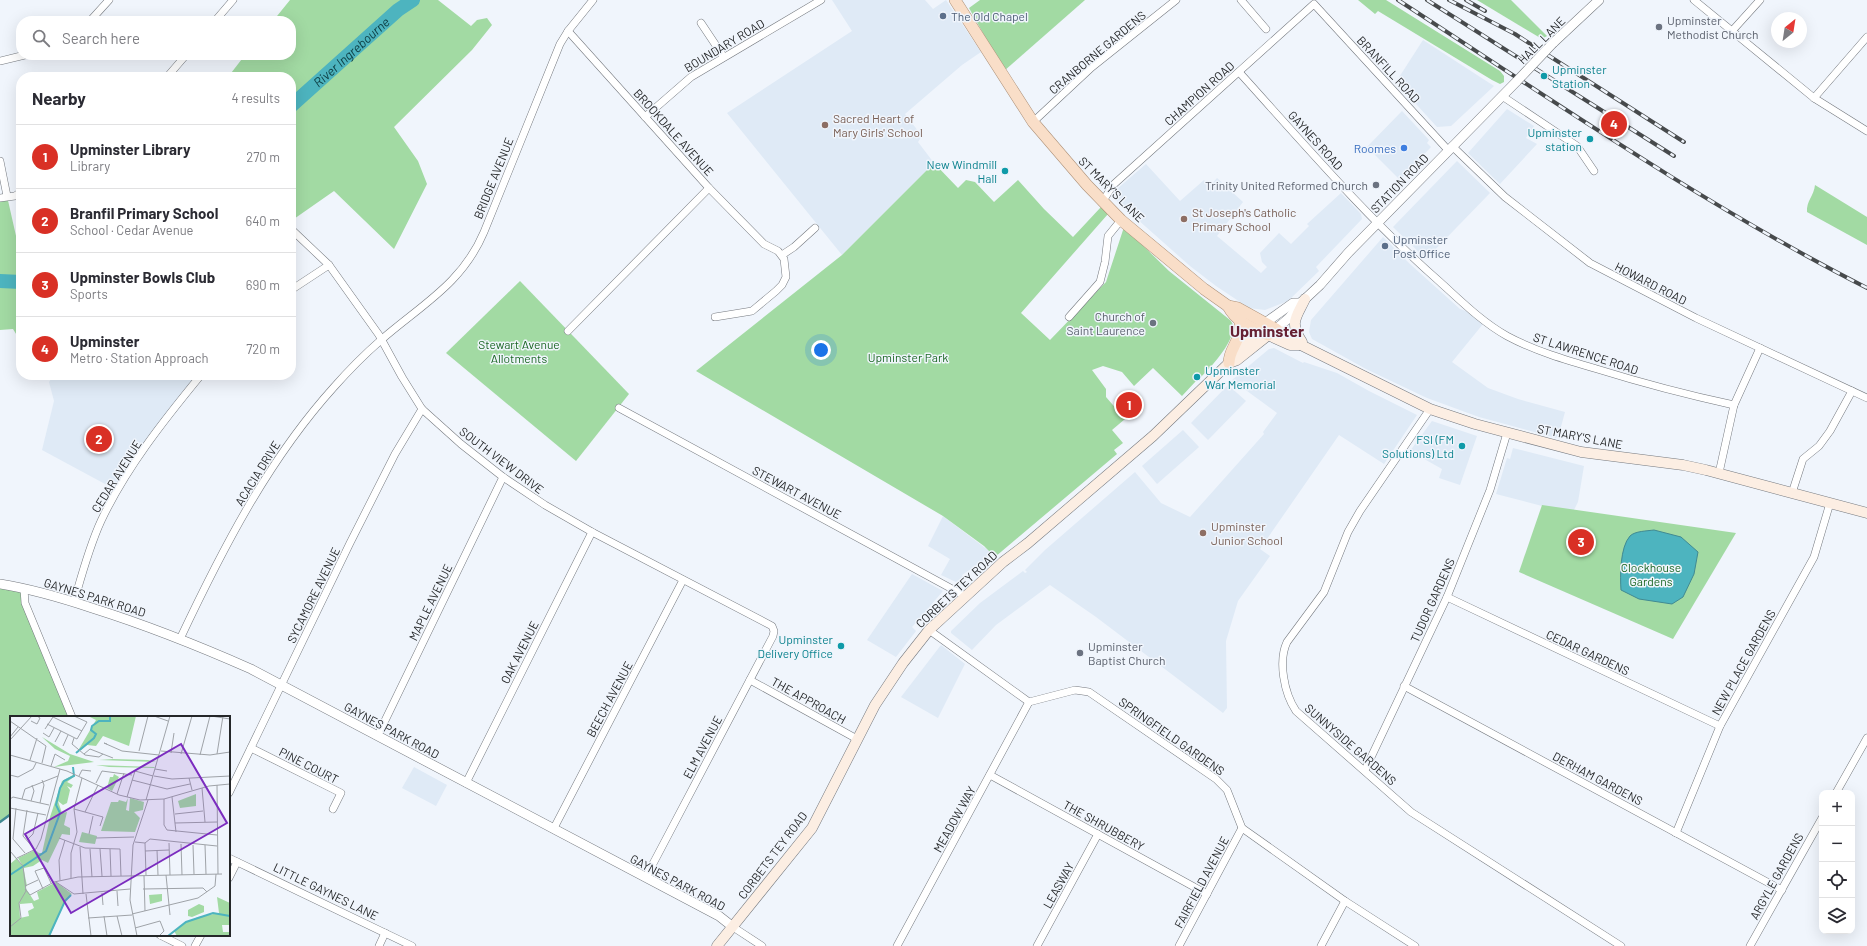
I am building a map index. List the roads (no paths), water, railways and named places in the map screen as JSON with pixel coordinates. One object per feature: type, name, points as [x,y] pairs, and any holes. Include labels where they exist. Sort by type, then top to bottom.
[{"type":"main road","name":"ST MARY'S LANE","points":[[955,0],[1033,122],[1087,186],[1121,220],[1182,272],[1228,306],[1238,308],[1261,326],[1290,345],[1303,346],[1430,408],[1507,433],[1556,447],[1598,456],[1682,465],[1719,473],[1867,514]]},
{"type":"main road","points":[[1302,301],[1294,322],[1296,334],[1303,346]]},
{"type":"main road","points":[[1228,306],[1232,314],[1240,320],[1240,334],[1230,355],[1230,362]]},
{"type":"main road","name":"ST MARY'S LANE","points":[[1240,320],[1261,326]]},
{"type":"main road","name":"CORBETS TEY ROAD","points":[[717,946],[734,927],[812,828],[875,705],[906,658],[929,630],[965,596],[1153,436],[1230,362],[1233,355],[1261,326]]},
{"type":"main road","name":"CORBETS TEY ROAD","points":[[1230,362],[1237,360],[1272,332]]},
{"type":"street","points":[[95,16],[109,0]]},
{"type":"street","points":[[219,16],[233,0]]},
{"type":"street","name":"BRIDGE AVENUE","points":[[381,340],[425,306],[453,280],[472,255],[484,232],[555,55],[568,31],[593,0]]},
{"type":"street","name":"BOUNDARY ROAD","points":[[645,116],[691,77],[723,56],[821,0]]},
{"type":"street","name":"CRANBORNE GARDENS","points":[[1033,122],[1092,67],[1176,0]]},
{"type":"street","points":[[1241,0],[1266,29]]},
{"type":"street","name":"HALL LANE","points":[[1517,81],[1599,0]]},
{"type":"street","points":[[1694,0],[1814,98],[1867,131]]},
{"type":"street","points":[[1732,31],[1760,0]]},
{"type":"street","name":"CHAMPION ROAD","points":[[1103,201],[1113,185],[1239,72],[1273,39],[1314,4]]},
{"type":"street","name":"BRANFILL ROAD","points":[[1314,4],[1450,148]]},
{"type":"street","points":[[701,23],[723,56]]},
{"type":"street","name":"BROOKDALE AVENUE","points":[[568,31],[709,188],[568,331]]},
{"type":"street","points":[[1814,98],[1867,37]]},
{"type":"street","points":[[0,61],[16,57]]},
{"type":"street","points":[[171,72],[182,60]]},
{"type":"street","name":"GAYNES ROAD","points":[[1239,72],[1336,179],[1378,222]]},
{"type":"street","name":"STATION ROAD","points":[[1272,332],[1289,318],[1302,301],[1320,286],[1348,253],[1517,81]]},
{"type":"street","points":[[1502,96],[1577,146],[1594,171]]},
{"type":"street","name":"HOWARD ROAD","points":[[1450,148],[1505,196],[1590,263],[1760,348],[1867,398]]},
{"type":"street","points":[[0,161],[4,197],[16,196]]},
{"type":"street","points":[[709,188],[764,244],[782,255],[784,259],[786,277],[782,285],[752,311],[715,317]]},
{"type":"street","points":[[1069,317],[1100,282],[1105,262],[1108,236],[1121,220]]},
{"type":"street","name":"ST LAWRENCE ROAD","points":[[1378,222],[1418,263],[1475,313],[1512,338],[1531,348],[1590,368],[1655,387],[1734,406]]},
{"type":"street","points":[[782,255],[815,228]]},
{"type":"street","name":"SOUTH VIEW DRIVE","points":[[296,234],[329,265],[381,340],[422,409],[461,444],[503,477],[545,505],[592,532],[772,626]]},
{"type":"street","points":[[296,287],[329,265]]},
{"type":"street","name":"STATION ROAD","points":[[1261,326],[1293,303],[1302,301]]},
{"type":"street","name":"ACACIA DRIVE","points":[[180,639],[233,534],[270,472],[315,409],[335,386],[381,340]]},
{"type":"street","points":[[1719,473],[1734,406],[1760,348]]},
{"type":"street","name":"CEDAR AVENUE","points":[[74,602],[88,552],[101,520],[144,450],[171,411],[197,380]]},
{"type":"street","points":[[1792,493],[1803,459],[1819,446],[1830,432],[1852,391]]},
{"type":"street","name":"STEWART AVENUE","points":[[619,408],[965,596]]},
{"type":"street","name":"SUNNYSIDE GARDENS","points":[[1430,408],[1360,511],[1348,532],[1324,592],[1284,648],[1284,678],[1288,694],[1296,710],[1411,812],[1621,946]]},
{"type":"street","name":"SYCAMORE AVENUE","points":[[230,791],[395,454],[422,409]]},
{"type":"street","name":"TUDOR GARDENS","points":[[1365,770],[1447,597],[1490,490],[1507,433]]},
{"type":"street","name":"MAPLE AVENUE","points":[[378,736],[503,477]]},
{"type":"street","name":"NEW PLACE GARDENS","points":[[1676,833],[1720,726],[1814,557],[1830,503]]},
{"type":"street","name":"OAK AVENUE","points":[[466,783],[592,532]]},
{"type":"street","name":"BEECH AVENUE","points":[[554,828],[683,580]]},
{"type":"street","points":[[0,584],[24,589],[25,603],[72,716]]},
{"type":"street","name":"GAYNES PARK ROAD","points":[[24,589],[74,602],[133,621],[245,666],[646,877],[719,916],[734,927]]},
{"type":"street","name":"CEDAR GARDENS","points":[[1447,597],[1720,726]]},
{"type":"street","name":"ELM AVENUE","points":[[646,877],[773,636],[774,631],[772,626]]},
{"type":"street","points":[[929,630],[1022,699],[1029,702]]},
{"type":"street","name":"THE APPROACH","points":[[750,680],[857,739]]},
{"type":"street","name":"DERHAM GARDENS","points":[[1404,686],[1782,890]]},
{"type":"street","name":"SPRINGFIELD GARDENS","points":[[1029,702],[1075,690],[1089,692],[1216,779],[1226,790],[1242,828]]},
{"type":"street","name":"MEADOW WAY","points":[[897,946],[1029,702]]},
{"type":"street","points":[[1838,790],[1867,738]]},
{"type":"street","name":"PINE COURT","points":[[251,748],[341,793],[332,809]]},
{"type":"street","name":"THE SHRUBBERY","points":[[990,775],[1207,894]]},
{"type":"street","name":"ARGYLE GARDENS","points":[[1750,946],[1819,823]]},
{"type":"street","points":[[1242,828],[1345,901],[1415,946]]},
{"type":"street","name":"FAIRFIELD AVENUE","points":[[1179,946],[1242,828]]},
{"type":"street","name":"LEASWAY","points":[[1038,946],[1098,834]]},
{"type":"street","name":"LITTLE GAYNES LANE","points":[[230,858],[412,946]]},
{"type":"street","points":[[230,876],[237,862]]},
{"type":"street","points":[[1321,946],[1345,901]]},
{"type":"street","points":[[734,927],[762,946]]},
{"type":"street","points":[[379,946],[385,933]]},
{"type":"street","points":[[162,936],[182,946]]},
{"type":"street","points":[[195,946],[200,936]]},
{"type":"water","points":[[1654,530],[1681,537],[1698,552],[1694,574],[1683,597],[1672,604],[1639,599],[1621,590],[1621,562],[1624,547],[1627,541],[1632,534]]},
{"type":"waterway","name":"River Ingrebourne","points":[[296,102],[398,10],[413,0]]},
{"type":"waterway","name":"River Ingrebourne","points":[[0,281],[16,282]]},
{"type":"waterway","points":[[0,822],[10,815]]},
{"type":"railway","points":[[1398,0],[1571,113],[1688,187],[1806,256],[1867,288]]},
{"type":"railway","points":[[1427,0],[1674,156]]},
{"type":"railway","points":[[1449,0],[1515,34],[1684,142]]},
{"type":"railway","points":[[1466,0],[1485,11]]},
{"type":"place","name":"The Old Chapel","points":[[943,16]]},
{"type":"place","name":"Upminster Methodist Church","points":[[1659,27]]},
{"type":"place","name":"Upminster Station","points":[[1544,76]]},
{"type":"place","name":"Upminster","points":[[1614,124]]},
{"type":"place","name":"Sacred Heart of Mary Girls' School","points":[[825,125]]},
{"type":"place","name":"Upminster station","points":[[1590,139]]},
{"type":"place","name":"Roomes","points":[[1404,148]]},
{"type":"place","name":"New Windmill Hall","points":[[1005,171]]},
{"type":"place","name":"Trinity United Reformed Church","points":[[1376,185]]},
{"type":"place","name":"St Joseph's Catholic Primary School","points":[[1184,219]]},
{"type":"place","name":"Upminster Post Office","points":[[1385,246]]},
{"type":"place","name":"Church of Saint Laurence","points":[[1153,323]]},
{"type":"place","name":"Upminster War Memorial","points":[[1197,377]]},
{"type":"place","name":"Upminster Library","points":[[1129,405]]},
{"type":"place","name":"Branfil Primary School","points":[[99,439]]},
{"type":"place","name":"FSI (FM Solutions) Ltd","points":[[1462,446]]},
{"type":"place","name":"Upminster Junior School","points":[[1203,533]]},
{"type":"place","name":"Upminster Bowls Club","points":[[1581,542]]},
{"type":"place","name":"Upminster Delivery Office","points":[[841,646]]},
{"type":"place","name":"Upminster Baptist Church","points":[[1080,653]]},
{"type":"district","name":"Upminster","points":[[1267,330]]},
{"type":"park label","name":"Stewart Avenue Allotments","points":[[519,351]]},
{"type":"park label","name":"Upminster Park","points":[[908,357]]},
{"type":"park label","name":"Clockhouse Gardens","points":[[1651,574]]}]
